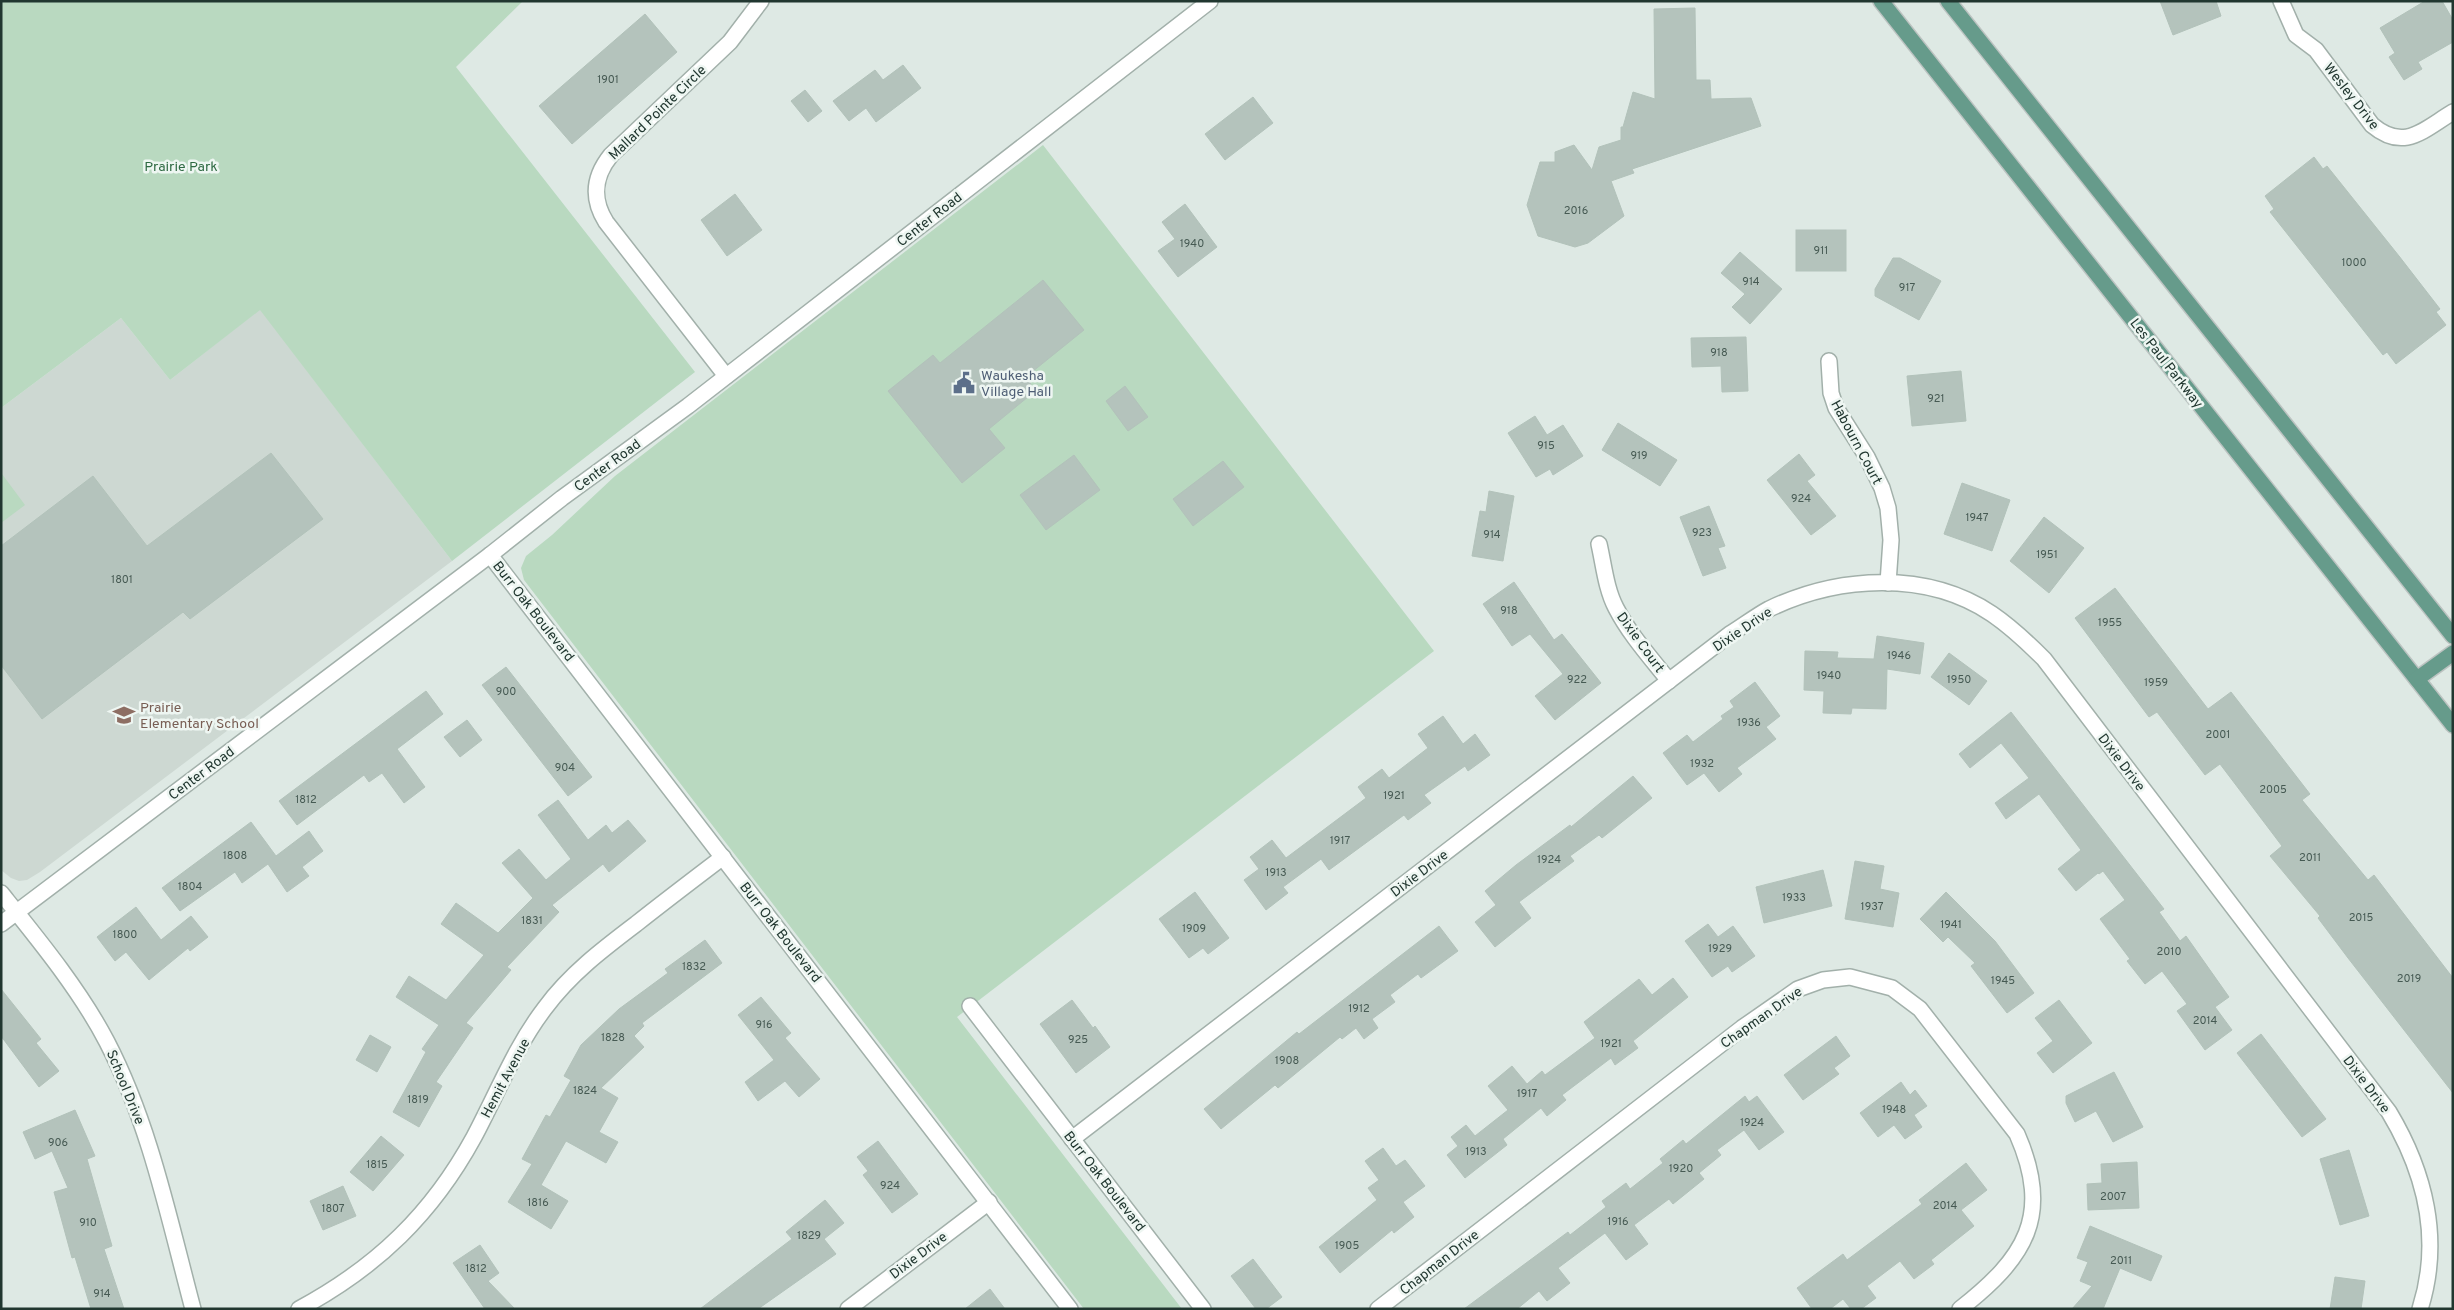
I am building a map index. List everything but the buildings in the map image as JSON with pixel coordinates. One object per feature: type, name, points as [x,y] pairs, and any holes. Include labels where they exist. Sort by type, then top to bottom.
[{"type":"main road","name":"Les Paul Parkway","points":[[1881,1],[2453,725]]},
{"type":"main road","points":[[1948,1],[2453,636]]},
{"type":"main road","points":[[2417,679],[2453,653]]},
{"type":"street","name":"Mallard Pointe Circle","points":[[726,376],[606,222],[595,199],[597,177],[611,154],[730,42],[762,1]]},
{"type":"street","name":"Center Road","points":[[1,924],[490,555],[562,498],[688,406],[1210,1]]},
{"type":"street","name":"Wesley Drive","points":[[2281,1],[2296,35],[2316,50],[2372,125],[2383,134],[2397,140],[2410,138],[2450,113]]},
{"type":"street","name":"Habourn Court","points":[[1829,361],[1831,393],[1836,408],[1868,457],[1886,501],[1891,540],[1888,582]]},
{"type":"street","name":"Dixie Court","points":[[1599,544],[1609,589],[1616,608],[1626,625],[1669,681]]},
{"type":"street","name":"Burr Oak Boulevard","points":[[490,555],[1070,1309]]},
{"type":"street","name":"Dixie Drive","points":[[1072,1139],[1730,634],[1768,610],[1813,591],[1854,582],[1888,582],[1922,587],[1972,604],[1991,613],[2021,636],[2044,659],[2389,1112],[2406,1140],[2419,1174],[2429,1213],[2430,1256],[2425,1294],[2420,1309]]},
{"type":"street","name":"Hemit Avenue","points":[[299,1309],[364,1269],[425,1212],[474,1137],[521,1044],[545,1008],[574,974],[723,857]]},
{"type":"street","name":"School Drive","points":[[1,893],[79,997],[106,1041],[125,1081],[145,1135],[193,1309]]},
{"type":"street","name":"Chapman Drive","points":[[1378,1309],[1742,1028],[1790,994],[1798,989],[1824,980],[1850,977],[1892,988],[1920,1009],[2017,1134],[2027,1157],[2034,1186],[2028,1230],[2014,1257],[2003,1272],[1960,1309]]},
{"type":"street","name":"Burr Oak Boulevard","points":[[970,1006],[1203,1309]]},
{"type":"street","name":"Dixie Drive","points":[[848,1309],[989,1202]]},
{"type":"shaded area","name":"Prairie Elementary School","points":[[260,309],[452,561],[40,872],[27,880],[19,881],[11,878],[1,870],[1,408],[121,318],[170,380]]},
{"type":"green space","name":"Prairie Park","points":[[1,1],[523,1],[456,67],[695,372],[452,561],[260,310],[170,380],[121,318],[1,408]]},
{"type":"green space","points":[[1043,145],[1434,651],[957,1017],[1182,1309],[1084,1309],[524,580],[521,568],[526,556],[552,535],[615,476]]},
{"type":"green space","points":[[1,475],[25,505],[1,523]]},
{"type":"place","name":"Waukesha Village Hall","points":[[964,383]]},
{"type":"place","name":"Prairie Elementary School","points":[[124,715]]}]
